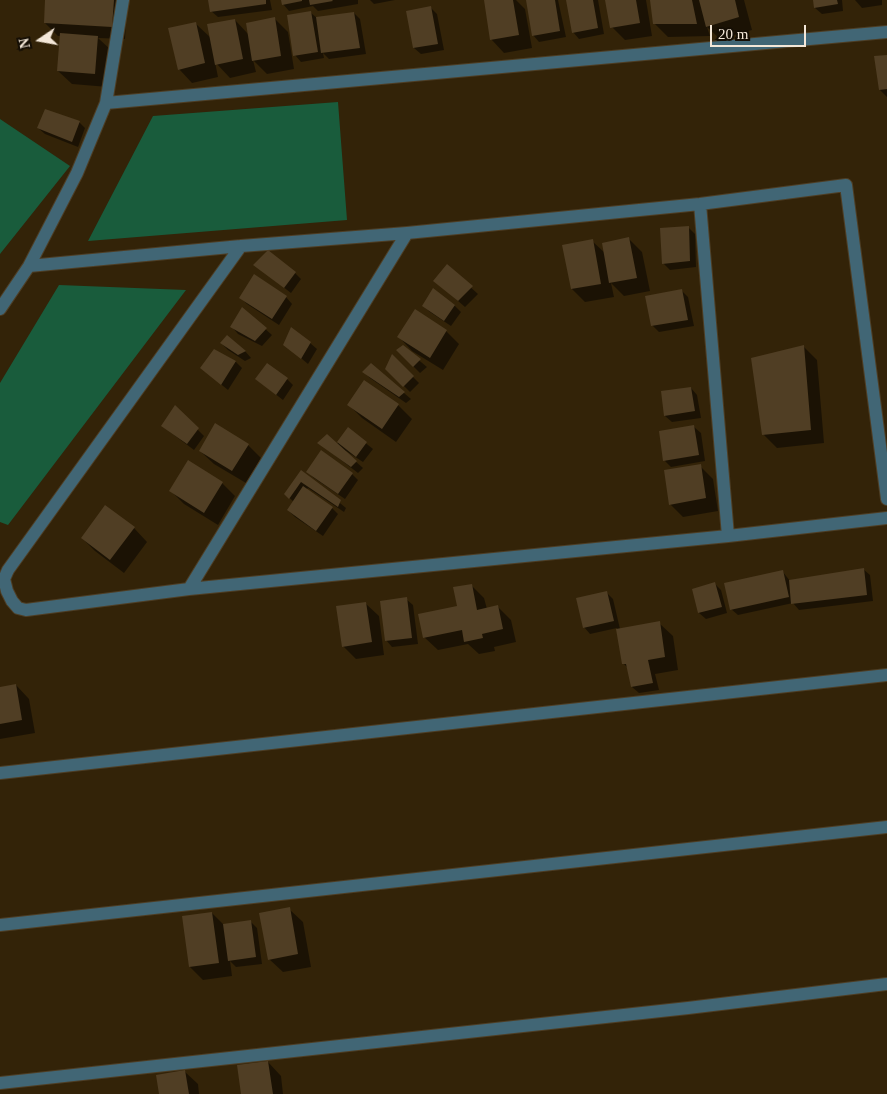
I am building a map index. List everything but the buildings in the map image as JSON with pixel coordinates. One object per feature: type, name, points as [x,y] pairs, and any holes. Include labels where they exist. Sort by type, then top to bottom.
[{"type":"street","points":[[0,309],[29,266],[77,173],[106,103],[123,0]]},
{"type":"street","points":[[106,103],[887,32]]},
{"type":"street","points":[[29,266],[700,204],[846,185],[887,499]]},
{"type":"street","points":[[700,204],[728,536]]},
{"type":"street","points":[[189,588],[407,232]]},
{"type":"street","points":[[241,246],[8,570],[4,580],[7,591],[18,608],[26,610],[189,588],[728,536],[887,518]]},
{"type":"street","points":[[0,773],[887,675]]},
{"type":"street","points":[[0,925],[887,828]]},
{"type":"street","points":[[0,1083],[678,1009],[887,984]]},
{"type":"green space","points":[[338,102],[347,220],[88,241],[153,116]]},
{"type":"green space","points":[[0,119],[70,166],[0,254]]},
{"type":"green space","points":[[59,285],[186,290],[8,525],[0,522],[0,383]]}]
